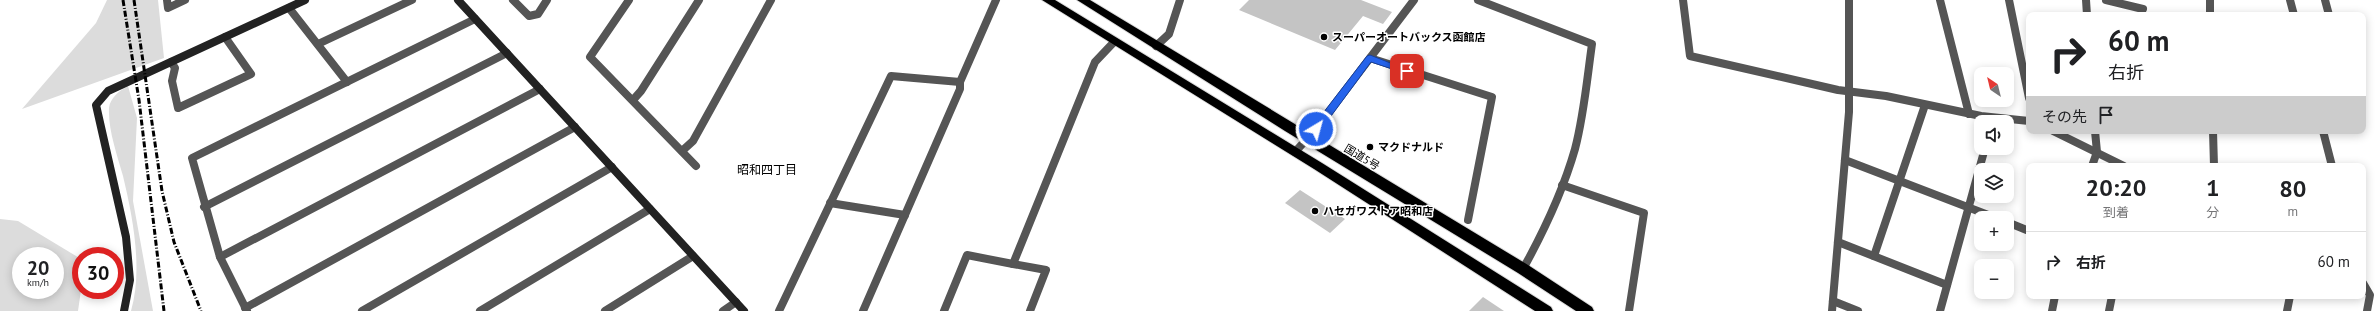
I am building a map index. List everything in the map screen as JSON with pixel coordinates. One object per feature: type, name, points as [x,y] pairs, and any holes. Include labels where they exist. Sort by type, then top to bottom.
[{"type":"highway","points":[[1048,0],[1295,152],[1546,311]]},
{"type":"highway","name":"国道5号","points":[[1082,0],[1308,139],[1523,268],[1587,311]]},
{"type":"street","points":[[167,0],[168,8],[185,0]]},
{"type":"street","points":[[124,311],[130,280],[126,237],[109,156],[96,105],[108,91],[305,0]]},
{"type":"street","points":[[318,44],[412,0]]},
{"type":"street","points":[[458,0],[744,311]]},
{"type":"street","points":[[513,0],[529,16],[538,14],[548,0]]},
{"type":"street","points":[[629,0],[590,57],[696,166]]},
{"type":"street","points":[[633,100],[641,91],[699,0]]},
{"type":"street","points":[[682,151],[693,141],[771,0]]},
{"type":"street","points":[[863,311],[960,89],[960,82],[996,0]]},
{"type":"street","points":[[1156,46],[1169,34],[1180,0]]},
{"type":"street","points":[[1295,152],[1308,139],[1414,0]]},
{"type":"street","points":[[1478,0],[1592,44],[1578,133],[1570,165],[1539,240],[1523,268]]},
{"type":"street","points":[[1683,0],[1690,56],[1847,90],[1974,115]]},
{"type":"street","points":[[1832,311],[1849,112],[1847,90],[1849,0]]},
{"type":"street","points":[[1940,0],[1969,114]]},
{"type":"street","points":[[2009,0],[2026,83]]},
{"type":"street","points":[[2086,0],[2087,12]]},
{"type":"street","points":[[2106,0],[2143,8]]},
{"type":"street","points":[[2210,0],[2210,12]]},
{"type":"street","points":[[2290,0],[2293,12]]},
{"type":"street","points":[[2325,0],[2328,12]]},
{"type":"street","points":[[289,8],[347,82]]},
{"type":"street","points":[[475,19],[192,158],[204,207],[220,257],[246,309],[575,127]]},
{"type":"street","points":[[171,62],[175,68],[172,81],[178,108],[251,74],[225,37]]},
{"type":"street","points":[[1013,264],[1095,62],[1114,42]]},
{"type":"street","points":[[204,207],[507,53]]},
{"type":"street","points":[[1370,58],[1492,97],[1468,220]]},
{"type":"street","points":[[778,311],[891,76],[960,82]]},
{"type":"street","points":[[220,257],[540,89]]},
{"type":"street","points":[[1874,256],[1925,106]]},
{"type":"street","points":[[2014,121],[2026,121]]},
{"type":"street","points":[[2059,134],[2118,163]]},
{"type":"street","points":[[2093,163],[2096,152],[2095,134]]},
{"type":"street","points":[[2213,134],[2214,163]]},
{"type":"street","points":[[2324,134],[2331,163]]},
{"type":"street","points":[[1940,311],[1983,155]]},
{"type":"street","points":[[1845,160],[1978,211]]},
{"type":"street","points":[[362,311],[612,167]]},
{"type":"street","points":[[1562,185],[1644,212],[1629,311]]},
{"type":"street","points":[[830,203],[906,215]]},
{"type":"street","points":[[480,311],[650,209]]},
{"type":"street","points":[[2014,225],[2026,230]]},
{"type":"street","points":[[1838,242],[1947,285]]},
{"type":"street","points":[[944,311],[967,255],[1046,270],[1030,311]]},
{"type":"street","points":[[606,311],[693,256]]},
{"type":"street","points":[[2366,289],[2370,295],[2367,311]]},
{"type":"street","points":[[2052,311],[2054,299]]},
{"type":"street","points":[[2109,311],[2111,299]]},
{"type":"street","points":[[2287,311],[2289,299]]},
{"type":"street","points":[[1833,301],[1858,311]]},
{"type":"street","points":[[723,311],[736,302]]},
{"type":"shaded area","points":[[107,0],[158,0],[164,58],[22,109],[96,23]]},
{"type":"shaded area","points":[[128,86],[137,118],[133,201],[153,311],[131,311],[135,295],[136,278],[133,226],[127,192],[113,142],[109,116],[111,101],[119,92]]},
{"type":"shaded area","points":[[0,219],[18,221],[61,247],[12,247],[12,299],[64,299],[64,249],[72,254],[72,299],[80,299],[78,311],[0,311]]},
{"type":"building","name":"スーパーオートバックス函館店","points":[[1249,0],[1361,0],[1392,12],[1383,24],[1363,16],[1335,50],[1239,10]]},
{"type":"building","name":"ハセガワストア昭和店","points":[[1300,190],[1345,219],[1330,233],[1285,203]]},
{"type":"building","points":[[1483,297],[1504,311],[1469,311]]},
{"type":"railway","points":[[123,0],[139,100],[164,311]]},
{"type":"railway","points":[[134,0],[162,191],[174,242],[201,311]]},
{"type":"place","name":"スーパーオートバックス函館店","points":[[1324,37]]},
{"type":"place","name":"マクドナルド","points":[[1370,147]]},
{"type":"place","name":"ハセガワストア昭和店","points":[[1315,211]]},
{"type":"district","name":"昭和四丁目","points":[[767,170]]},
{"type":"route","points":[[1316,129],[1370,58],[1407,71]]}]
